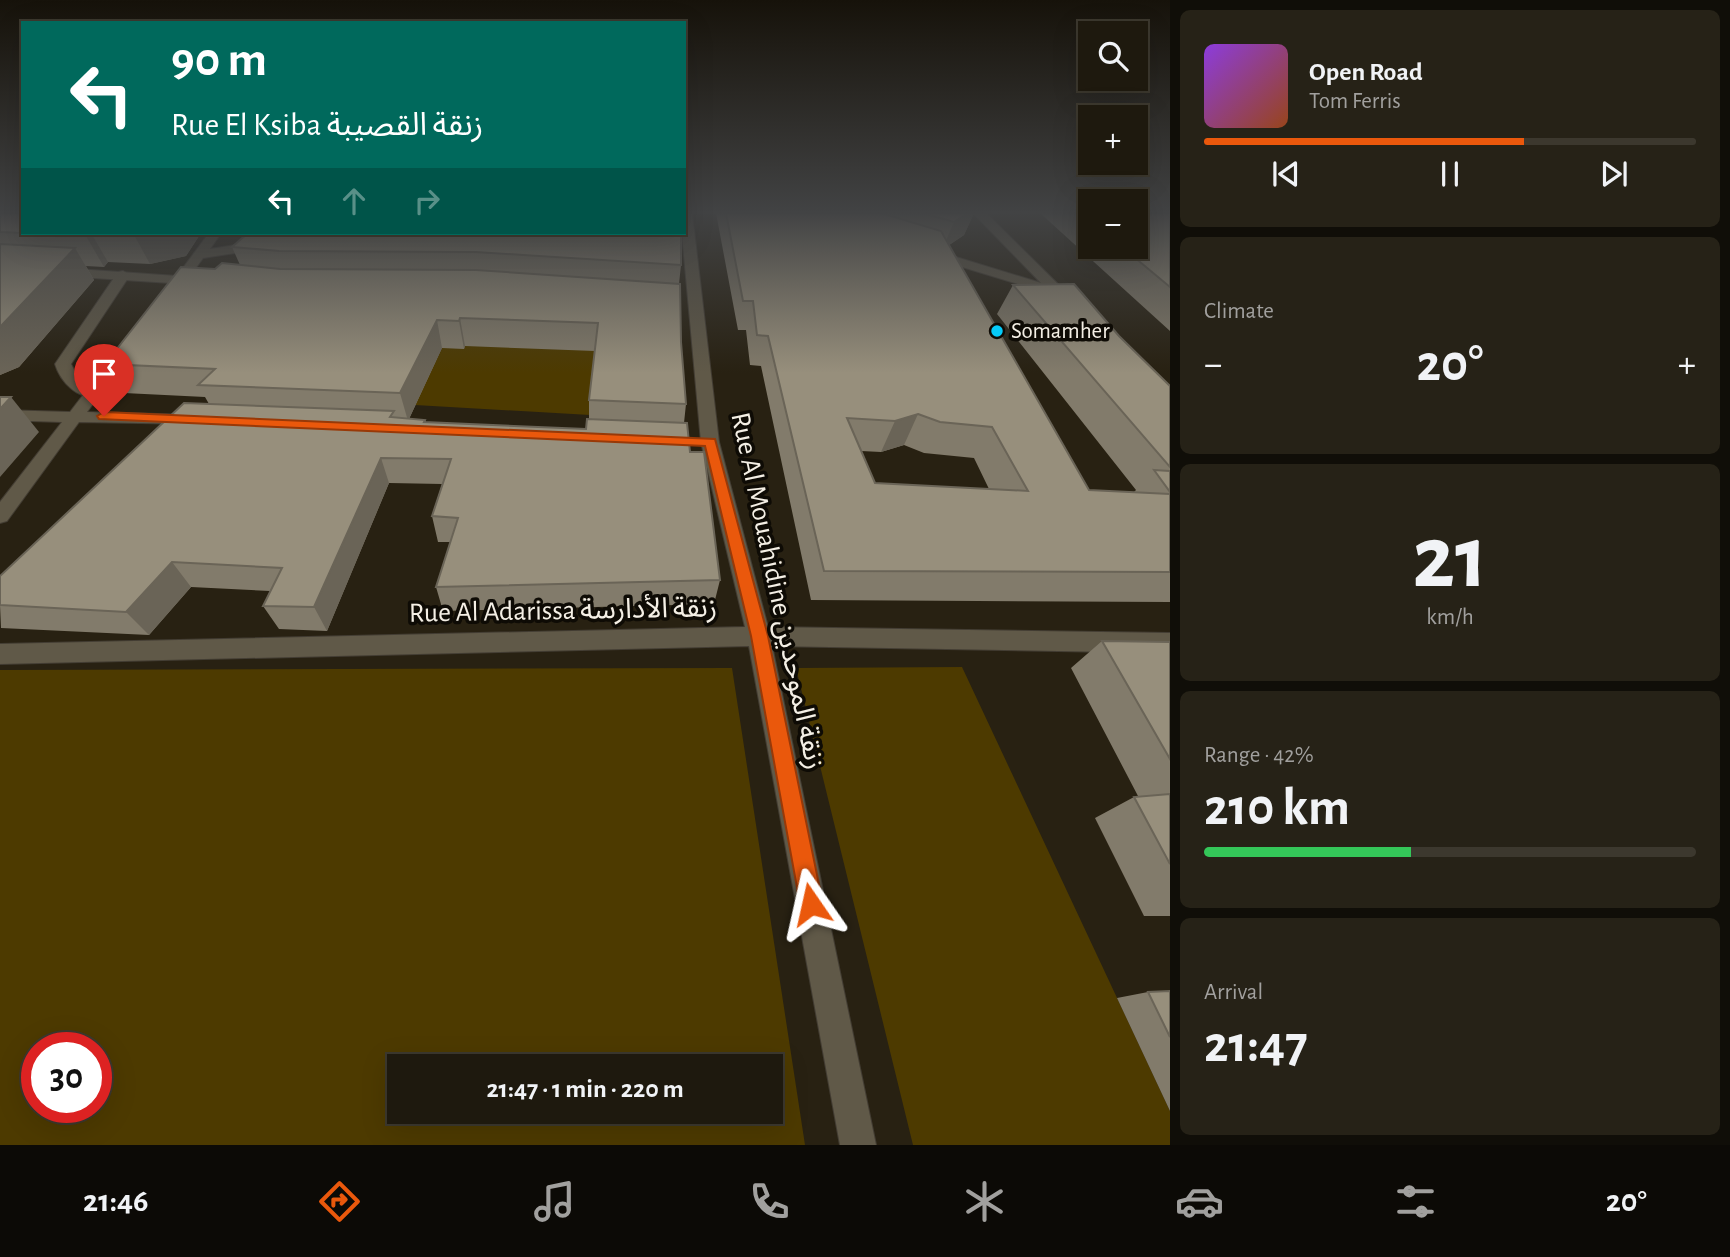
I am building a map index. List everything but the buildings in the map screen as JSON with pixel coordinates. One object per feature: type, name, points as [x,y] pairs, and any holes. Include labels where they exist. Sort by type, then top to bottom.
[{"type":"street","points":[[168,295],[192,266]]},
{"type":"street","name":"Rue Al Mouahidine زنقة الموحدين","points":[[687,266],[688,305],[704,441],[759,636],[858,1145]]},
{"type":"street","points":[[974,266],[1059,292]]},
{"type":"street","points":[[1033,266],[1077,311]]},
{"type":"street","points":[[41,270],[182,278],[213,283]]},
{"type":"street","points":[[92,393],[66,376],[63,363],[123,275]]},
{"type":"street","points":[[0,516],[135,336]]},
{"type":"street","points":[[0,415],[77,415],[214,421]]},
{"type":"street","name":"Rue Al Adarissa زنقة الأدارسة","points":[[0,654],[759,636],[1170,643]]},
{"type":"shaded area","points":[[479,305],[597,351],[590,415],[415,405],[442,348]]},
{"type":"shaded area","points":[[962,667],[1170,1111],[1170,1145],[913,1145],[796,668]]},
{"type":"shaded area","points":[[732,668],[805,1145],[0,1145],[0,670]]},
{"type":"place","name":"Somamher","points":[[997,331]]},
{"type":"route","points":[[104,416],[710,442],[759,636],[811,904]]}]
